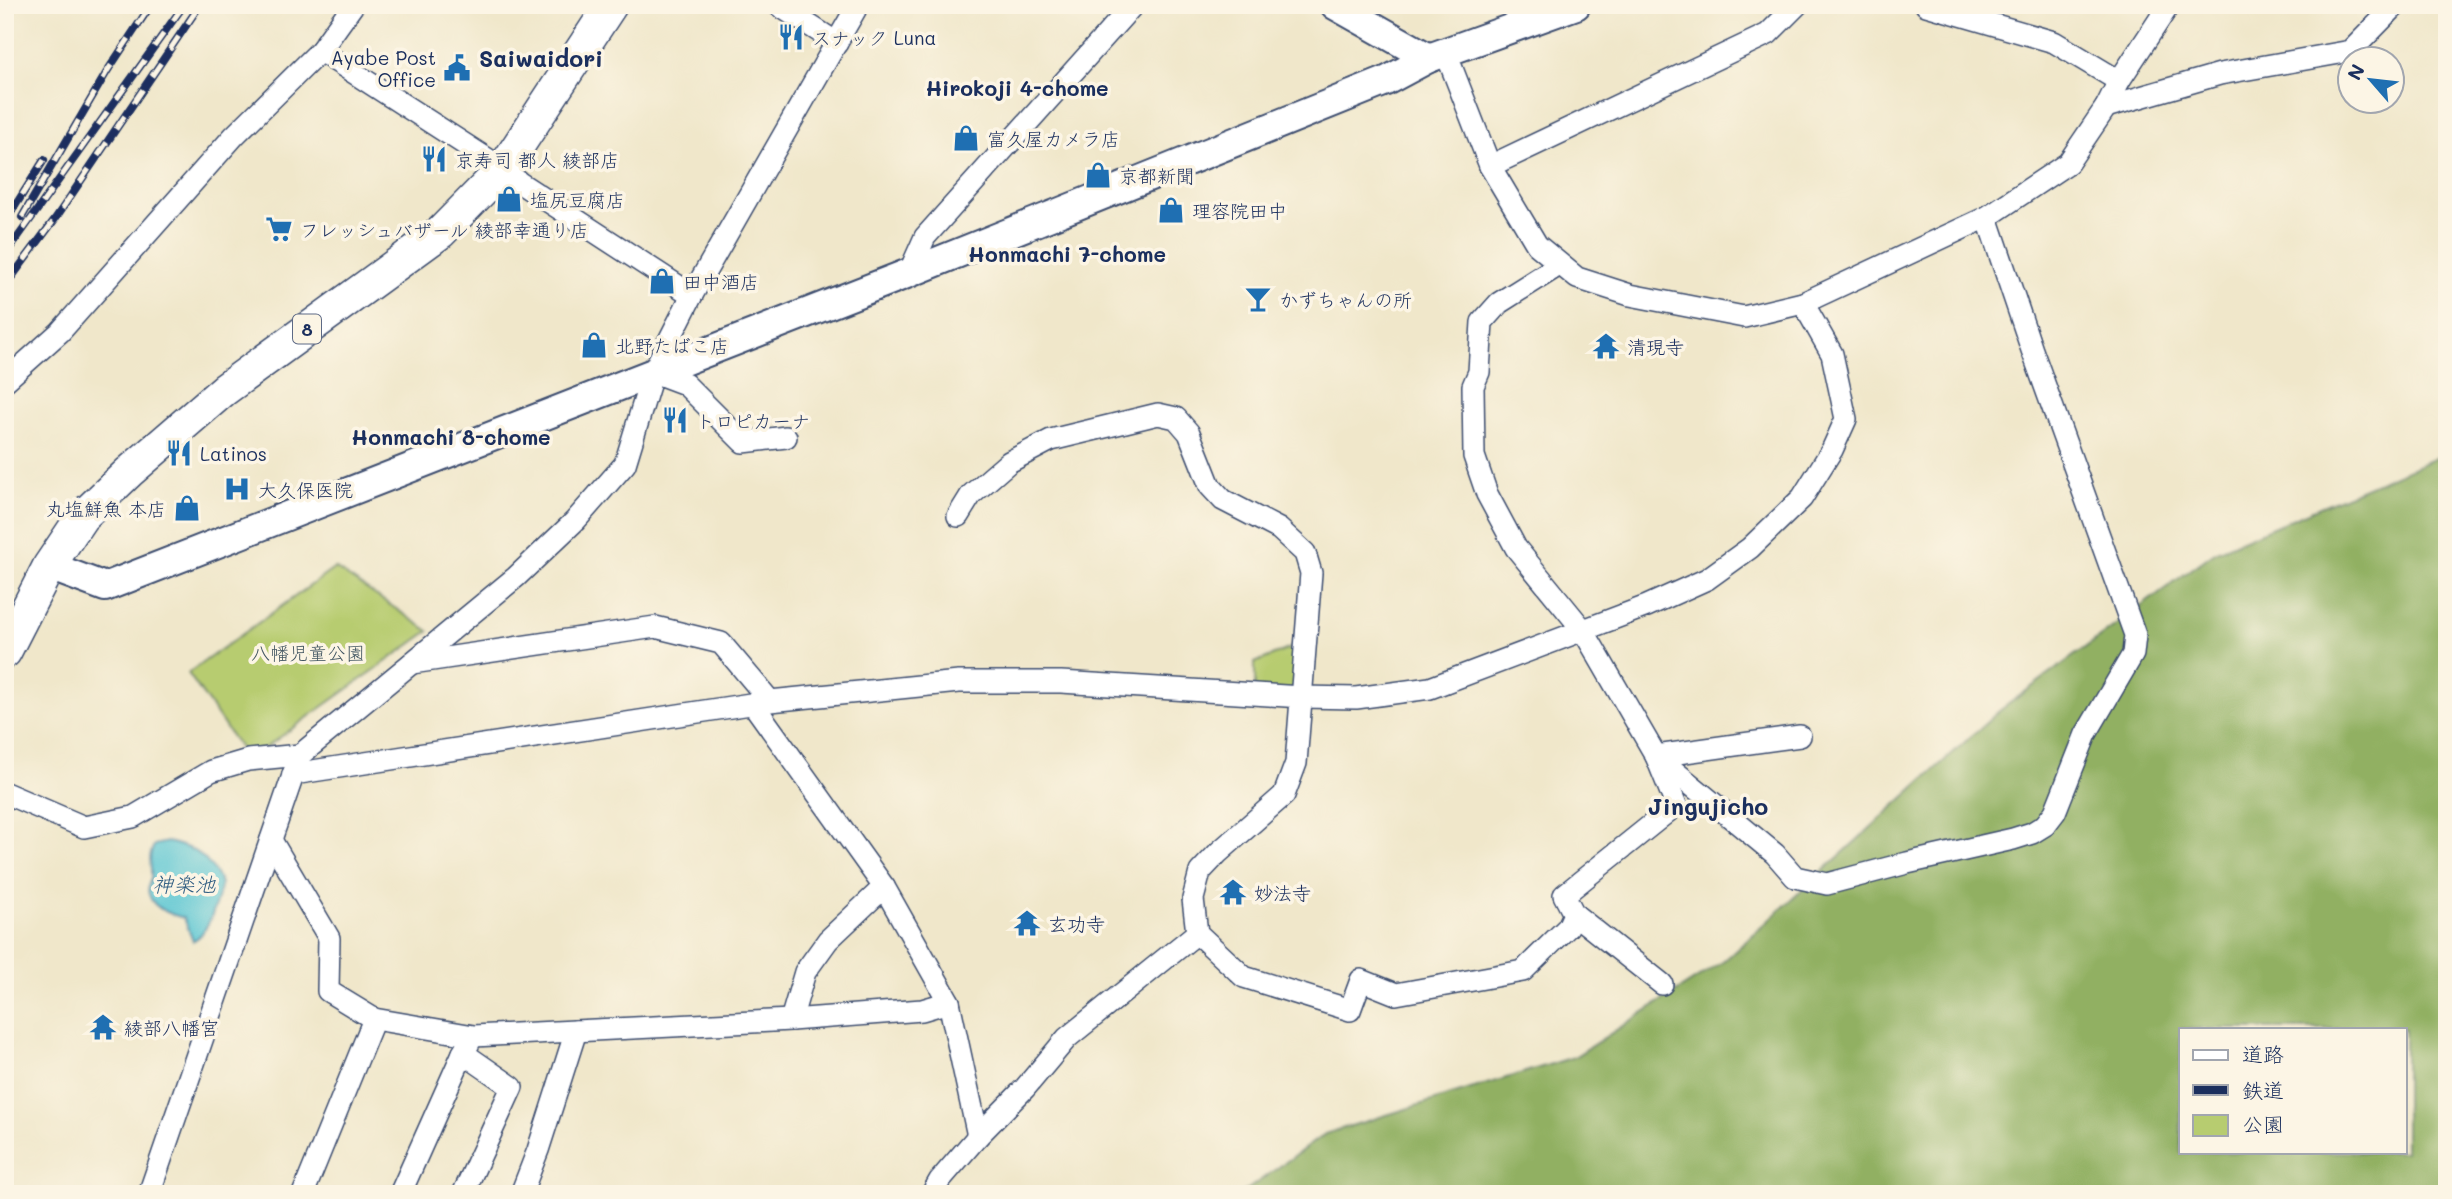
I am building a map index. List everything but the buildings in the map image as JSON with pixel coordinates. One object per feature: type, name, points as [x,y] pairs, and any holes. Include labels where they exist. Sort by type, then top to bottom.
[{"type":"main road","name":"8","points":[[5,652],[49,566],[82,517],[129,472],[224,390],[441,232],[503,169],[611,5]]},
{"type":"street","points":[[5,381],[60,332],[234,136],[320,51],[353,5]]},
{"type":"street","points":[[778,5],[838,43]]},
{"type":"street","points":[[149,1194],[297,765],[410,663],[516,577],[575,521],[625,464],[653,372],[692,295],[858,5]]},
{"type":"street","points":[[909,273],[925,237],[1133,5]]},
{"type":"street","points":[[49,566],[105,587],[909,273],[1386,81],[1437,55],[1576,5]]},
{"type":"street","points":[[1490,166],[1768,34],[1797,5]]},
{"type":"street","points":[[1926,5],[2054,41],[2119,81]]},
{"type":"street","points":[[1336,6],[1437,55],[1490,166],[1537,245],[1559,265],[1577,278],[1630,295],[1744,317],[1803,303],[1987,217],[2068,163],[2169,5]]},
{"type":"street","points":[[2106,107],[2221,74],[2351,51],[2396,5]]},
{"type":"street","points":[[320,51],[692,295]]},
{"type":"street","points":[[1656,756],[1775,854],[1795,877],[1827,884],[2032,833],[2045,825],[2055,812],[2086,734],[2133,654],[2135,635],[1987,217]]},
{"type":"street","points":[[1559,265],[1499,303],[1482,322],[1482,353],[1479,372],[1473,386],[1475,456],[1487,494],[1516,548],[1583,630],[1656,756],[1676,805],[1564,895],[1574,914],[1662,984]]},
{"type":"street","points":[[5,793],[84,827],[133,817],[211,771],[248,760],[297,765],[761,703],[959,682],[1061,682],[1356,698],[1430,688],[1647,606],[1707,579],[1750,548],[1802,498],[1832,450],[1846,419],[1832,354],[1803,303]]},
{"type":"street","points":[[653,372],[685,384],[743,442],[786,437]]},
{"type":"street","points":[[958,516],[971,495],[1009,462],[1051,440],[1158,414],[1176,418],[1189,433],[1210,486],[1223,500],[1279,529],[1305,553],[1311,573],[1296,763],[1283,794],[1200,872],[1193,899],[1197,933],[1244,977],[1350,1010],[1361,980],[1396,994],[1523,971],[1568,927],[1574,914]]},
{"type":"street","points":[[410,663],[655,626],[721,643],[734,656],[761,703],[884,887],[949,1002],[978,1136]]},
{"type":"street","points":[[1656,756],[1800,736]]},
{"type":"street","points":[[271,840],[329,937],[328,991],[374,1019],[468,1044],[576,1031],[922,1010],[949,1002]]},
{"type":"street","points":[[791,1020],[805,972],[828,940],[884,887]]},
{"type":"street","points":[[932,1194],[940,1180],[978,1136],[1026,1088],[1067,1038],[1197,933]]},
{"type":"street","points":[[303,1194],[374,1019]]},
{"type":"street","points":[[521,1194],[576,1031]]},
{"type":"street","points":[[400,1194],[468,1044]]},
{"type":"street","points":[[463,1194],[512,1087],[468,1044]]},
{"type":"green space","points":[[2447,453],[2447,1194],[1241,1194],[1325,1134],[1574,1057],[1724,961],[1999,711],[2216,551]]},
{"type":"green space","name":"八幡児童公園","points":[[335,568],[429,631],[248,760],[188,673]]},
{"type":"green space","points":[[1305,642],[1302,697],[1255,695],[1255,663]]},
{"type":"water","name":"神楽池","points":[[167,842],[186,847],[200,855],[211,866],[221,883],[208,923],[193,941],[184,918],[160,909],[149,895],[152,850],[154,845]]},
{"type":"railway","points":[[22,217],[108,70],[151,5]]},
{"type":"railway","points":[[5,255],[184,5]]},
{"type":"railway","points":[[5,286],[55,219],[200,5]]},
{"type":"railway","points":[[5,222],[44,160]]},
{"type":"place","name":"スナック Luna","points":[[791,37]]},
{"type":"place","name":"Ayabe Post Office","points":[[457,68]]},
{"type":"place","name":"富久屋カメラ店","points":[[966,138]]},
{"type":"place","name":"京寿司 都人 綾部店","points":[[434,159]]},
{"type":"place","name":"京都新聞","points":[[1098,175]]},
{"type":"place","name":"塩尻豆腐店","points":[[509,199]]},
{"type":"place","name":"理容院田中","points":[[1171,210]]},
{"type":"place","name":"フレッシュバザール 綾部幸通り店","points":[[279,229]]},
{"type":"place","name":"田中酒店","points":[[662,281]]},
{"type":"place","name":"かずちゃんの所","points":[[1258,299]]},
{"type":"place","name":"北野たばこ店","points":[[594,345]]},
{"type":"place","name":"清現寺","points":[[1606,346]]},
{"type":"place","name":"トロピカーナ","points":[[675,420]]},
{"type":"place","name":"Latinos","points":[[179,453]]},
{"type":"place","name":"大久保医院","points":[[237,489]]},
{"type":"place","name":"丸塩鮮魚 本店","points":[[187,508]]},
{"type":"place","name":"妙法寺","points":[[1233,892]]},
{"type":"place","name":"玄功寺","points":[[1027,923]]},
{"type":"place","name":"綾部八幡宮","points":[[103,1027]]},
{"type":"district","name":"Saiwaidori","points":[[541,58]]},
{"type":"district","name":"Hirokoji 4-chome","points":[[1017,87]]},
{"type":"district","name":"Honmachi 7-chome","points":[[1067,253]]},
{"type":"district","name":"Honmachi 8-chome","points":[[451,436]]},
{"type":"district","name":"Jingujicho","points":[[1708,806]]}]
